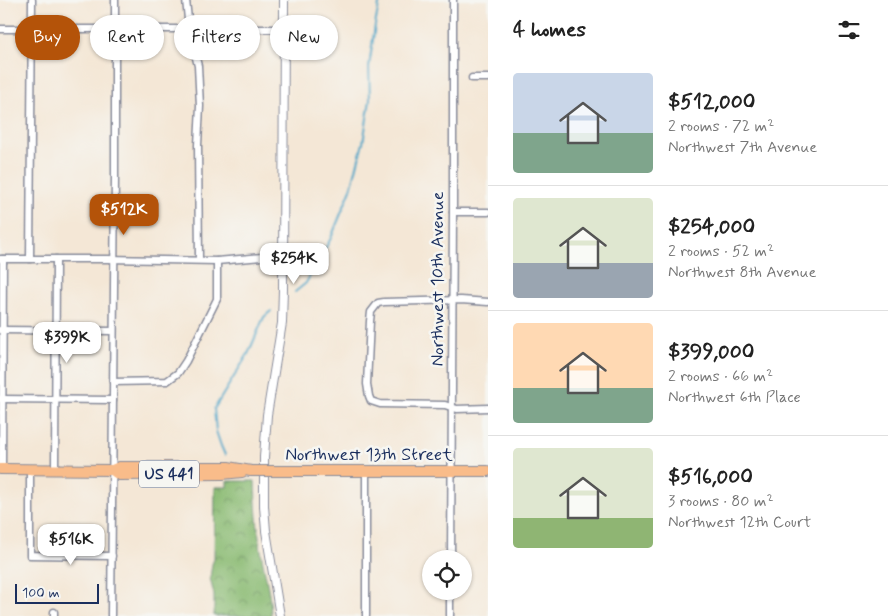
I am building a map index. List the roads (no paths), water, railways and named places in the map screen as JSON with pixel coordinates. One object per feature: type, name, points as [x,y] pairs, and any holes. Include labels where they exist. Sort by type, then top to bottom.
[{"type":"main road","name":"Northwest 13th Street","points":[[1,469],[112,470],[119,475],[228,474],[250,471],[488,471]]},
{"type":"street","points":[[31,15],[32,0]]},
{"type":"street","points":[[114,15],[115,0]]},
{"type":"street","points":[[186,0],[188,15]]},
{"type":"street","points":[[284,0],[284,15]]},
{"type":"street","name":"Northwest 10th Avenue","points":[[451,550],[454,0]]},
{"type":"street","points":[[0,28],[15,28]]},
{"type":"street","points":[[30,259],[31,60]]},
{"type":"street","points":[[111,616],[114,60]]},
{"type":"street","points":[[196,60],[200,106],[198,145],[199,260]]},
{"type":"street","points":[[280,616],[266,531],[264,457],[267,415],[282,323],[284,60]]},
{"type":"street","points":[[472,78],[488,78]]},
{"type":"street","points":[[453,212],[488,212]]},
{"type":"street","points":[[1,469],[2,259],[56,258],[217,261],[283,255]]},
{"type":"street","points":[[55,469],[56,258]]},
{"type":"street","points":[[113,382],[167,381],[178,373],[217,299],[217,261]]},
{"type":"street","points":[[488,302],[418,300],[378,303],[371,312],[367,384],[371,401],[380,404],[445,405],[457,409],[488,408]]},
{"type":"street","points":[[1,330],[113,331]]},
{"type":"street","points":[[1,399],[113,400]]},
{"type":"street","points":[[30,469],[30,555],[112,556]]},
{"type":"street","points":[[366,471],[366,616]]},
{"type":"street","points":[[450,600],[450,616]]},
{"type":"waterway","points":[[295,292],[306,283],[331,238],[351,189],[363,143],[370,100],[369,67],[380,0]]},
{"type":"waterway","points":[[225,455],[216,431],[214,409],[248,354],[264,317],[271,311]]}]
